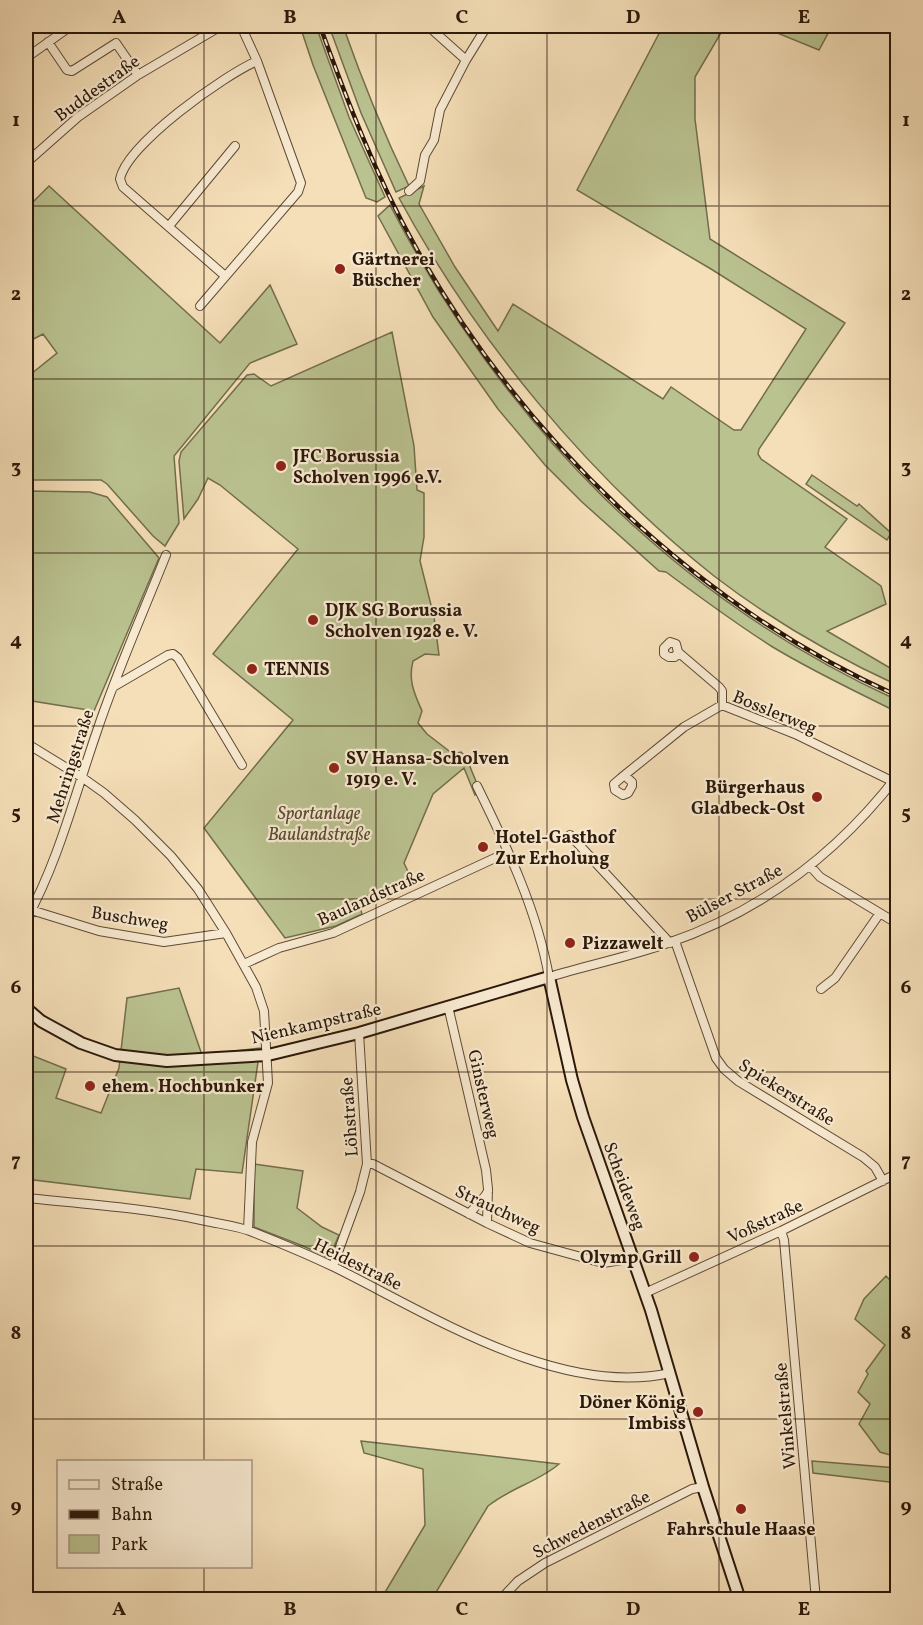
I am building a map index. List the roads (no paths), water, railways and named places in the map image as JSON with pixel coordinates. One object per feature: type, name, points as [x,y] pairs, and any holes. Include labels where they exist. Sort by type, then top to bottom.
[{"type":"street","points":[[26,58],[71,26]]},
{"type":"street","name":"Buddestraße","points":[[26,163],[78,117],[138,75],[221,26]]},
{"type":"street","points":[[200,306],[224,275],[298,192],[301,183],[257,61],[241,26]]},
{"type":"street","points":[[428,26],[466,60]]},
{"type":"street","points":[[409,191],[420,181],[424,155],[434,140],[440,110],[487,26]]},
{"type":"street","points":[[48,42],[67,70],[72,71],[116,43],[138,75]]},
{"type":"street","points":[[224,275],[123,187],[121,175],[127,164],[166,121],[191,102],[257,61]]},
{"type":"street","points":[[169,226],[235,146]]},
{"type":"street","name":"Mehringstraße","points":[[26,920],[61,842],[97,729],[166,555]]},
{"type":"street","points":[[678,652],[719,687],[722,691],[722,705]]},
{"type":"street","points":[[113,687],[173,654],[178,658],[242,765]]},
{"type":"street","name":"Bosslerweg","points":[[625,776],[684,727],[722,705],[795,734],[896,780]]},
{"type":"street","points":[[26,743],[83,778],[135,820],[171,856],[198,889],[256,987],[264,1011],[268,1083],[252,1142],[248,1230]]},
{"type":"street","name":"Bülser Straße","points":[[549,977],[673,942],[755,903],[811,867],[857,824],[896,780]]},
{"type":"street","name":"Scheideweg","points":[[477,786],[508,852],[541,937],[580,1108],[645,1293],[701,1482],[740,1599]]},
{"type":"street","points":[[570,836],[673,942]]},
{"type":"street","name":"Baulandstraße","points":[[244,964],[279,948],[333,933],[508,852]]},
{"type":"street","points":[[811,867],[820,877],[897,924]]},
{"type":"street","name":"Buschweg","points":[[31,910],[99,931],[164,942],[226,933]]},
{"type":"street","points":[[821,989],[835,978],[880,914]]},
{"type":"street","name":"Spiekerstraße","points":[[673,942],[712,1047],[724,1069],[740,1082],[863,1157],[875,1167],[883,1181]]},
{"type":"street","name":"Nienkampstraße","points":[[26,1008],[41,1021],[81,1043],[115,1055],[166,1061],[268,1055],[359,1033],[549,977]]},
{"type":"street","name":"Ginsterweg","points":[[448,1006],[486,1170],[487,1223]]},
{"type":"street","name":"Löhstraße","points":[[333,1266],[368,1164],[359,1033]]},
{"type":"street","name":"Strauchweg","points":[[368,1164],[374,1164],[530,1243],[603,1263],[622,1260]]},
{"type":"street","name":"Voßstraße","points":[[645,1293],[897,1173]]},
{"type":"street","points":[[469,1214],[485,1196],[488,1189]]},
{"type":"street","name":"Heidestraße","points":[[26,1198],[186,1217],[248,1230],[333,1266],[416,1311],[506,1351],[591,1375],[627,1378],[670,1373]]},
{"type":"street","name":"Winkelstraße","points":[[781,1230],[784,1240],[816,1599]]},
{"type":"street","name":"Schwedenstraße","points":[[500,1599],[518,1581],[545,1563],[692,1489],[701,1482]]},
{"type":"railway","points":[[320,26],[374,164],[414,244],[457,315],[506,383],[560,448],[620,508],[684,564],[752,614],[824,659],[898,696]]},
{"type":"place","name":"Gärtnerei Büscher","points":[[340,269]]},
{"type":"place","name":"JFC Borussia Scholven 1996 e.V.","points":[[281,466]]},
{"type":"place","name":"DJK SG Borussia Scholven 1928 e. V.","points":[[313,620]]},
{"type":"place","name":"TENNIS","points":[[252,669]]},
{"type":"place","name":"SV Hansa-Scholven 1919 e. V.","points":[[334,768]]},
{"type":"place","name":"Bürgerhaus Gladbeck-Ost","points":[[817,797]]},
{"type":"place","name":"Hotel-Gasthof Zur Erholung","points":[[483,847]]},
{"type":"place","name":"Pizzawelt","points":[[570,943]]},
{"type":"place","name":"ehem. Hochbunker","points":[[90,1086]]},
{"type":"place","name":"Olymp Grill","points":[[694,1257]]},
{"type":"place","name":"Döner König Imbiss","points":[[698,1412]]},
{"type":"place","name":"Fahrschule Haase","points":[[741,1509]]},
{"type":"park label","name":"Sportanlage Baulandstraße","points":[[319,823]]}]
